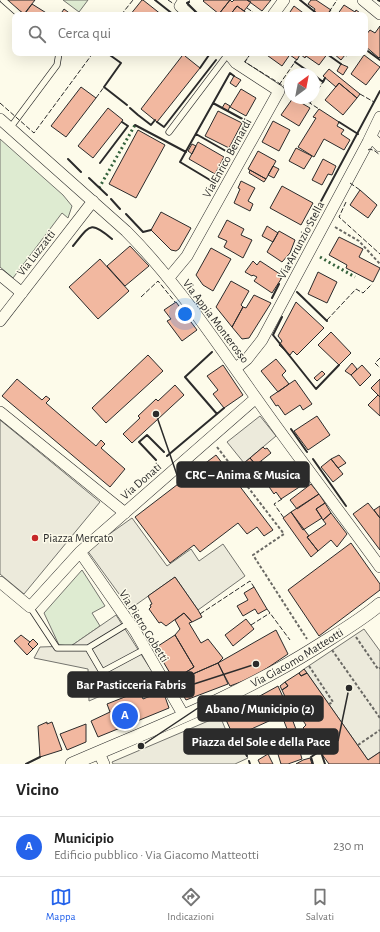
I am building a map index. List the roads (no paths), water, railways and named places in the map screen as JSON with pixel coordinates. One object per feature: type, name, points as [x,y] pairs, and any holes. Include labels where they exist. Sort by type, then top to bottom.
[{"type":"street","points":[[184,0],[180,6],[187,12]]},
{"type":"street","points":[[275,12],[284,0]]},
{"type":"street","points":[[363,0],[380,14]]},
{"type":"street","name":"Via Enrico Bernardi","points":[[167,277],[172,274],[187,256],[278,91],[236,63],[230,56]]},
{"type":"street","points":[[236,63],[242,56]]},
{"type":"street","name":"Via Arrunzio Stella","points":[[236,368],[247,360],[262,340],[370,140],[380,117]]},
{"type":"street","name":"Via Appia Monterosso","points":[[0,119],[13,125],[136,240],[167,277],[236,368],[256,398],[380,567]]},
{"type":"street","points":[[370,140],[380,146]]},
{"type":"street","name":"Via Luzzatti","points":[[0,321],[93,201]]},
{"type":"street","points":[[0,276],[22,293]]},
{"type":"street","name":"Via Donati","points":[[80,552],[256,398]]},
{"type":"street","points":[[0,412],[125,513]]},
{"type":"street","points":[[0,582],[30,607],[80,552]]},
{"type":"street","name":"Via Pietro Gobetti","points":[[80,552],[145,648],[184,716]]},
{"type":"street","name":"Via Giacomo Matteotti","points":[[72,764],[101,758],[184,716],[258,682],[371,612],[380,604]]},
{"type":"lane","points":[[3,0],[17,12]]},
{"type":"lane","points":[[13,125],[57,66],[59,56]]},
{"type":"lane","points":[[169,132],[226,56]]},
{"type":"lane","points":[[30,607],[57,648],[88,648],[129,623]]},
{"type":"lane","points":[[88,648],[102,672],[145,648]]},
{"type":"place","name":"CRC – Anima & Musica","points":[[156,414]]},
{"type":"place","name":"Piazza Mercato","points":[[35,538]]},
{"type":"place","name":"Bar Pasticceria Fabris","points":[[256,664]]},
{"type":"place","name":"Piazza del Sole e della Pace","points":[[349,688]]},
{"type":"place","name":"Municipio","points":[[125,716]]},
{"type":"place","name":"Abano / Municipio (2)","points":[[141,746]]}]
